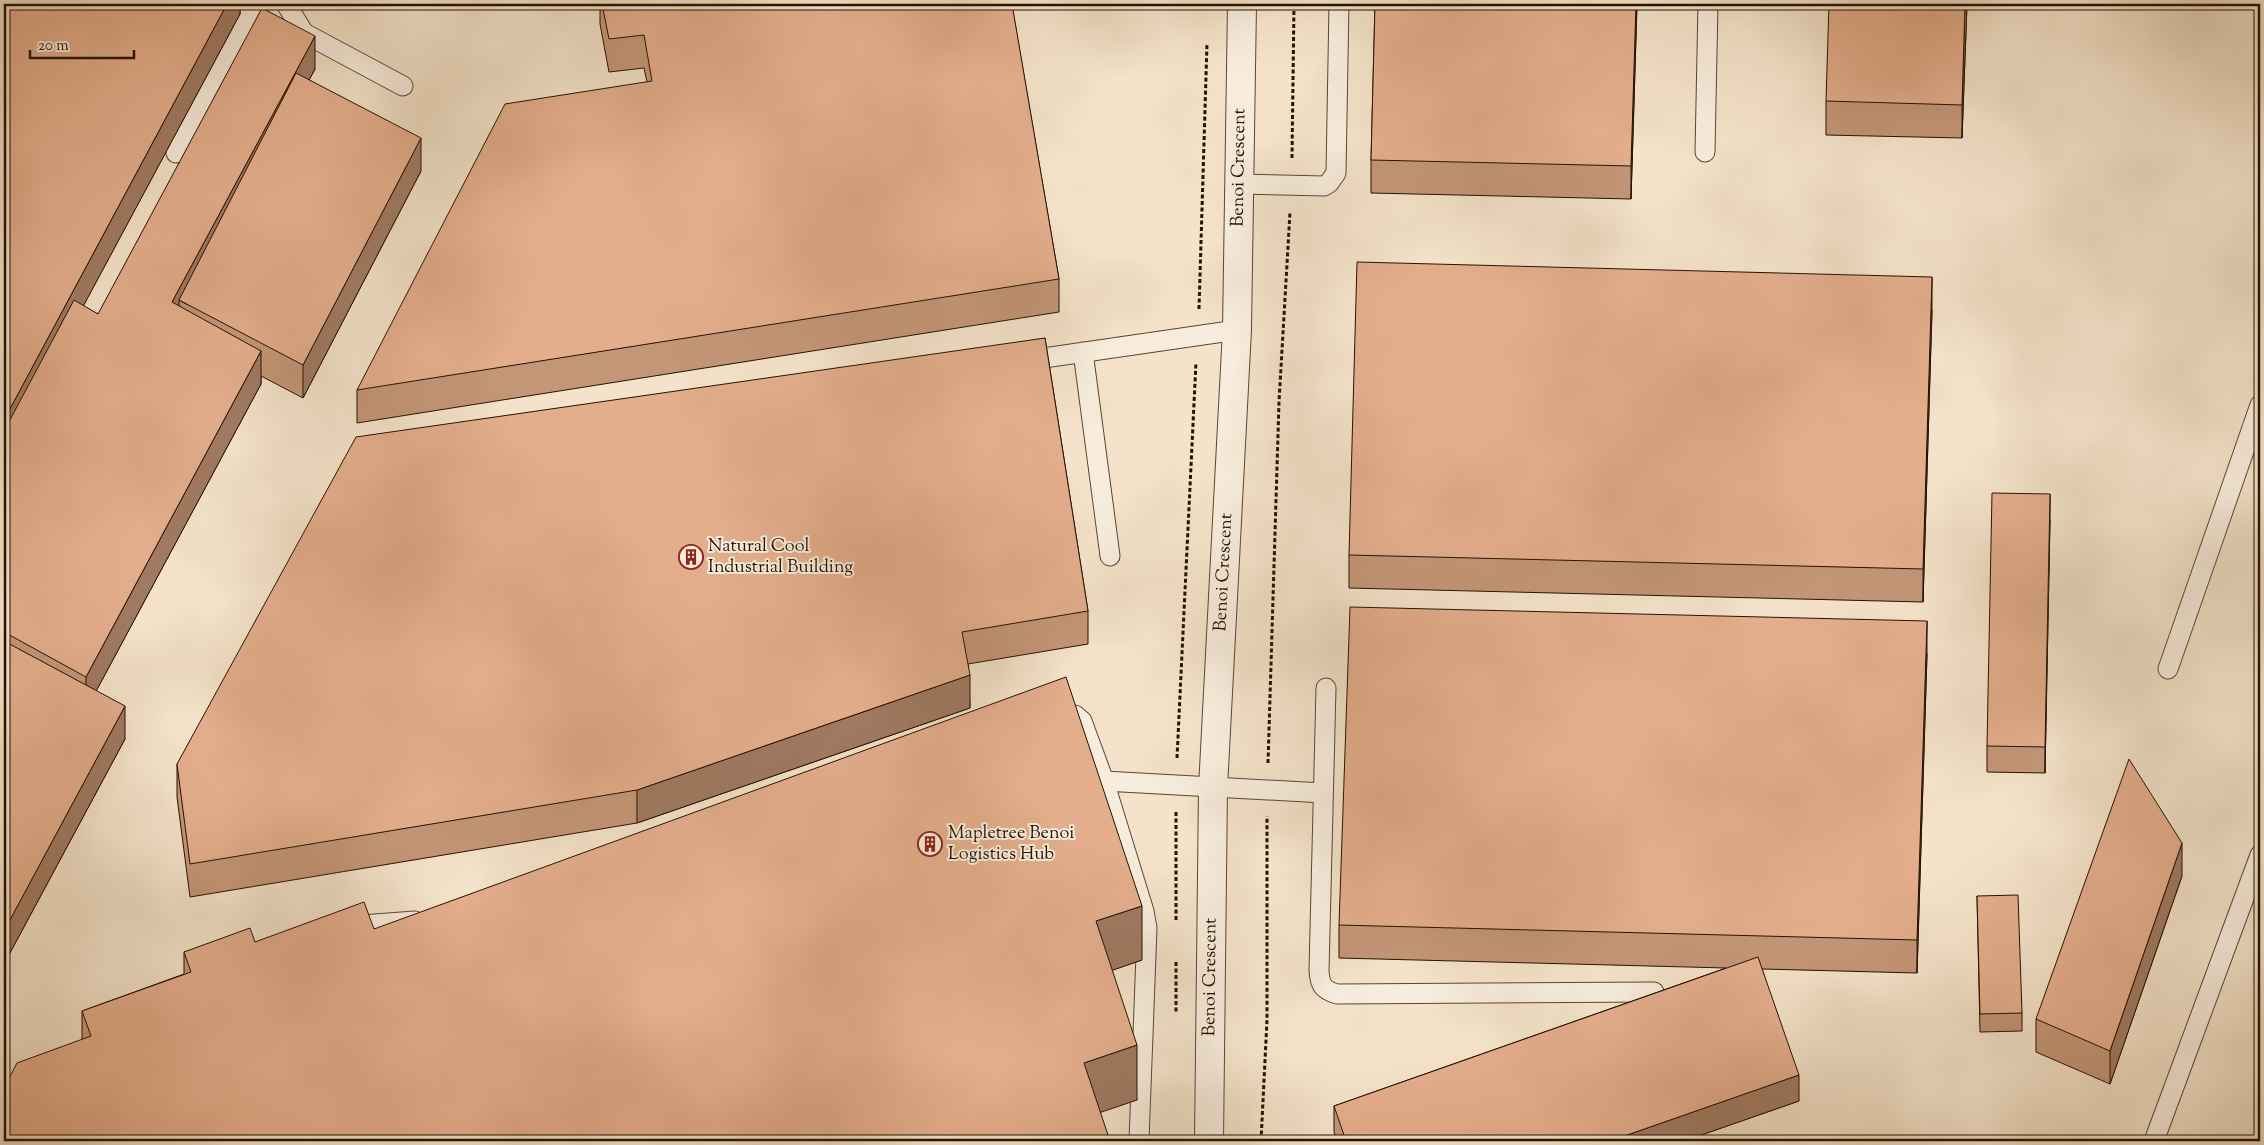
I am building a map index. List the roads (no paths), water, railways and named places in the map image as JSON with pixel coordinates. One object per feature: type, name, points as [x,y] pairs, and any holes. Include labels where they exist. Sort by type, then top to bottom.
[{"type":"street","name":"Benoi Crescent","points":[[1209,1141],[1213,788],[1237,330],[1242,4]]},
{"type":"lane","points":[[176,153],[254,4]]},
{"type":"lane","points":[[286,4],[304,33],[402,86]]},
{"type":"lane","points":[[1239,184],[1324,186],[1329,183],[1336,172],[1339,4]]},
{"type":"lane","points":[[1705,152],[1708,4]]},
{"type":"lane","points":[[1004,364],[1237,330]]},
{"type":"lane","points":[[1083,352],[1110,556]]},
{"type":"lane","points":[[2168,669],[2260,405]]},
{"type":"lane","points":[[1326,688],[1319,971],[1320,983],[1327,991],[1337,994],[1654,992]]},
{"type":"lane","points":[[1036,724],[1066,714],[1075,715],[1082,722],[1104,782],[1144,911],[1147,928],[1139,1141]]},
{"type":"lane","points":[[1104,782],[1267,792],[1323,793]]},
{"type":"lane","points":[[2154,1141],[2260,855]]},
{"type":"lane","points":[[327,928],[430,920]]},
{"type":"place","name":"Natural Cool Industrial Building","points":[[691,557]]},
{"type":"place","name":"Mapletree Benoi Logistics Hub","points":[[930,844]]}]
